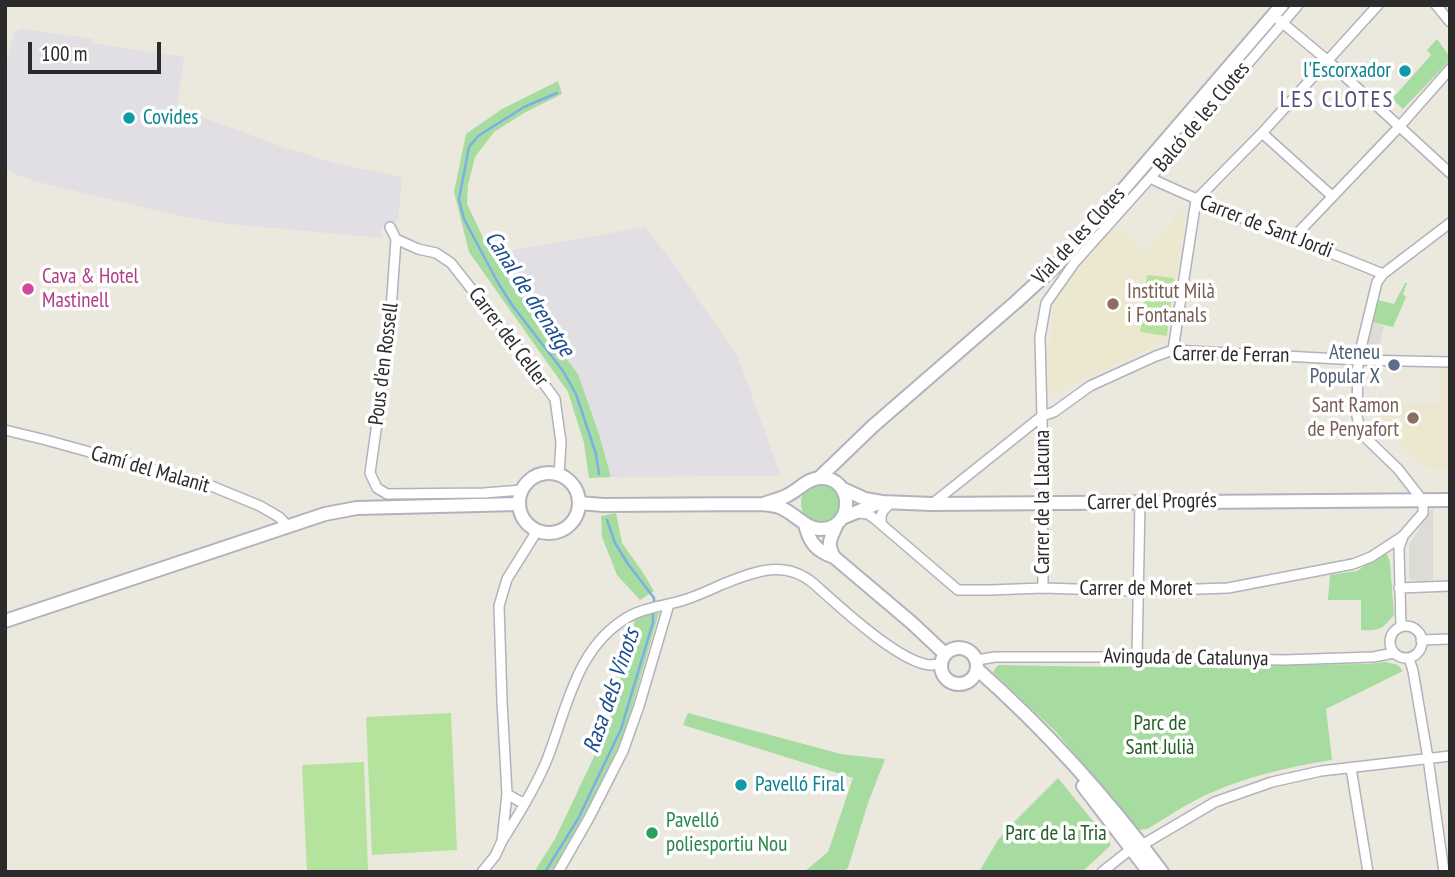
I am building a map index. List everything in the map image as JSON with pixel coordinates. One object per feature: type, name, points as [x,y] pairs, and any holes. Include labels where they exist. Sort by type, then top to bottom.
[{"type":"street","name":"Balcó de les Clotes","points":[[1042,416],[1040,337],[1046,303],[1075,262],[1150,178],[1279,14],[1298,5]]},
{"type":"street","points":[[1173,350],[1195,200],[1262,133],[1378,5]]},
{"type":"street","points":[[1436,5],[1450,22]]},
{"type":"street","points":[[1279,14],[1450,173]]},
{"type":"street","name":"Vial de les Clotes","points":[[820,478],[854,444],[1067,255],[1279,14]]},
{"type":"street","points":[[1294,237],[1450,69]]},
{"type":"street","points":[[1262,133],[1332,197]]},
{"type":"street","name":"Carrer de Sant Jordi","points":[[1150,178],[1195,200],[1383,274]]},
{"type":"street","points":[[1423,501],[1398,469],[1360,429],[1357,416],[1357,360],[1377,282],[1383,274],[1450,223]]},
{"type":"street","points":[[390,228],[396,239]]},
{"type":"street","name":"Carrer del Celler","points":[[396,239],[418,249],[436,253],[451,263],[555,399],[561,442],[559,475]]},
{"type":"street","name":"Pous d'en Rossell","points":[[396,239],[389,338],[370,473],[377,488],[387,494],[522,490]]},
{"type":"street","name":"Carrer de Ferran","points":[[932,503],[1042,416],[1054,412],[1090,386],[1173,350],[1450,362]]},
{"type":"street","name":"Carrer de la Llacuna","points":[[1042,416],[1043,588]]},
{"type":"street","name":"Camí del Malanit","points":[[5,430],[209,485],[260,506],[288,526]]},
{"type":"street","name":"Vial de les Clotes","points":[[841,488],[842,463],[854,444]]},
{"type":"street","points":[[537,475],[559,475],[570,481],[577,492],[579,503],[576,517],[562,530],[549,533],[537,531],[530,527],[522,516],[519,504],[522,490],[526,483],[537,475]]},
{"type":"street","points":[[763,503],[786,496],[812,479],[834,481],[841,488],[847,504],[845,518],[829,541],[834,557],[912,623],[943,659],[944,676],[953,683],[965,683],[976,669]]},
{"type":"street","points":[[800,488],[795,503],[796,512],[809,540],[826,555],[834,557]]},
{"type":"street","name":"Carrer del Progrés","points":[[841,488],[865,499],[932,503],[1450,500]]},
{"type":"street","name":"Carrer de Moret","points":[[845,518],[868,514],[958,590],[1043,588],[1138,592],[1228,588],[1353,564],[1371,557],[1402,536],[1423,513],[1423,501]]},
{"type":"street","points":[[882,525],[880,518],[887,502]]},
{"type":"street","name":"Carrer del Progrés","points":[[845,518],[887,502]]},
{"type":"street","points":[[1137,657],[1140,502]]},
{"type":"street","points":[[579,503],[763,503],[780,507],[817,529],[831,527],[845,518]]},
{"type":"street","points":[[5,621],[325,514],[358,508],[519,504]]},
{"type":"street","points":[[502,841],[507,794],[499,606],[507,579],[537,531]]},
{"type":"street","points":[[1401,627],[1399,548],[1402,536]]},
{"type":"street","points":[[482,872],[495,856],[526,802],[545,763],[587,655],[605,635],[627,618],[642,611],[686,600],[763,569],[789,570],[805,576],[871,632],[904,655],[930,665],[943,659],[955,648],[966,648],[975,655],[976,669],[1003,700],[1162,872]]},
{"type":"street","points":[[1399,589],[1450,586]]},
{"type":"street","points":[[559,872],[623,751],[639,706],[668,604]]},
{"type":"street","points":[[1401,627],[1412,628],[1422,640],[1420,650],[1409,658],[1394,653],[1390,646],[1393,633],[1401,627]]},
{"type":"street","points":[[1422,640],[1450,639]]},
{"type":"street","name":"Avinguda de Catalunya","points":[[976,669],[995,657],[1296,659],[1373,657],[1394,653]]},
{"type":"street","points":[[1409,658],[1428,758],[1444,872]]},
{"type":"street","points":[[1102,872],[1137,847],[1214,802],[1272,782],[1321,771],[1450,756]]},
{"type":"street","points":[[1351,768],[1368,872]]},
{"type":"street","points":[[507,794],[526,802]]},
{"type":"street","points":[[507,794],[517,817]]},
{"type":"street","points":[[505,807],[512,817],[517,817]]},
{"type":"street","points":[[1137,847],[1149,872]]},
{"type":"shaded area","points":[[24,29],[184,57],[177,108],[337,164],[402,177],[398,220],[382,228],[382,238],[220,223],[34,181],[5,170],[5,72],[14,32]]},
{"type":"shaded area","name":"Institut Milà i Fontanals","points":[[1185,205],[1166,341],[1049,395],[1051,313],[1059,295],[1113,225],[1146,252]]},
{"type":"shaded area","points":[[645,227],[737,355],[781,476],[611,477],[578,374],[491,254]]},
{"type":"shaded area","points":[[1372,322],[1384,326],[1377,357],[1362,357]]},
{"type":"shaded area","name":"Sant Ramon de Penyafort","points":[[1441,365],[1450,365],[1450,470],[1430,468],[1420,463],[1376,418],[1377,402],[1439,404]]},
{"type":"shaded area","points":[[1433,507],[1433,580],[1418,582],[1409,579],[1409,545]]},
{"type":"green space","points":[[1437,39],[1450,60],[1403,109],[1392,99],[1431,55],[1427,50]]},
{"type":"green space","points":[[558,81],[562,94],[494,132],[475,157],[468,185],[467,204],[491,254],[578,374],[611,477],[589,478],[584,443],[568,392],[469,252],[454,192],[466,134],[502,109]]},
{"type":"green space","points":[[1147,275],[1174,278],[1167,336],[1140,332]]},
{"type":"green space","points":[[1405,283],[1403,294],[1406,297],[1393,327],[1372,322],[1378,300],[1394,304]]},
{"type":"green space","points":[[821,483],[829,484],[835,489],[840,495],[840,511],[835,517],[829,522],[821,523],[813,522],[807,517],[802,511],[801,503],[802,495],[807,489],[813,484]]},
{"type":"green space","points":[[616,513],[622,543],[654,591],[640,600],[617,575],[602,537],[601,516]]},
{"type":"green space","points":[[1386,552],[1390,562],[1394,615],[1380,628],[1361,630],[1361,600],[1328,600],[1330,575],[1357,571]]},
{"type":"green space","points":[[659,613],[625,732],[586,815],[551,872],[534,872],[555,839],[609,725],[635,620]]},
{"type":"green space","name":"Parc de Sant Julià","points":[[1386,662],[1398,665],[1403,671],[1326,709],[1332,760],[1279,770],[1227,786],[1188,804],[1147,829],[1139,830],[1056,732],[993,672],[998,665],[1108,667],[1153,663],[1284,665]]},
{"type":"green space","points":[[451,713],[457,850],[372,855],[366,717]]},
{"type":"green space","points":[[688,713],[841,754],[885,759],[848,868],[843,872],[804,872],[828,852],[853,778],[683,725]]},
{"type":"green space","points":[[364,762],[368,872],[307,872],[302,765]]},
{"type":"green space","name":"Parc de la Tria","points":[[1058,778],[1110,842],[1110,846],[1082,872],[979,872],[998,840]]},
{"type":"waterway","name":"Canal de drenatge","points":[[557,93],[524,107],[478,136],[469,147],[459,199],[464,219],[497,281],[563,371],[576,394],[596,454],[599,474]]},
{"type":"waterway","name":"Rasa dels Vinots","points":[[607,520],[615,543],[654,598],[654,605]]},
{"type":"waterway","name":"Rasa dels Vinots","points":[[545,872],[578,819],[621,729],[653,622],[653,612]]},
{"type":"place","name":"l'Escorxador","points":[[1405,71]]},
{"type":"place","name":"Covides","points":[[129,118]]},
{"type":"place","name":"Cava & Hotel Mastinell","points":[[28,289]]},
{"type":"place","name":"Institut Milà i Fontanals","points":[[1113,304]]},
{"type":"place","name":"Ateneu Popular X","points":[[1394,365]]},
{"type":"place","name":"Sant Ramon de Penyafort","points":[[1413,418]]},
{"type":"place","name":"Pavelló Firal","points":[[741,785]]},
{"type":"place","name":"Pavelló poliesportiu Nou","points":[[652,833]]},
{"type":"district","name":"LES CLOTES","points":[[1337,100]]}]
